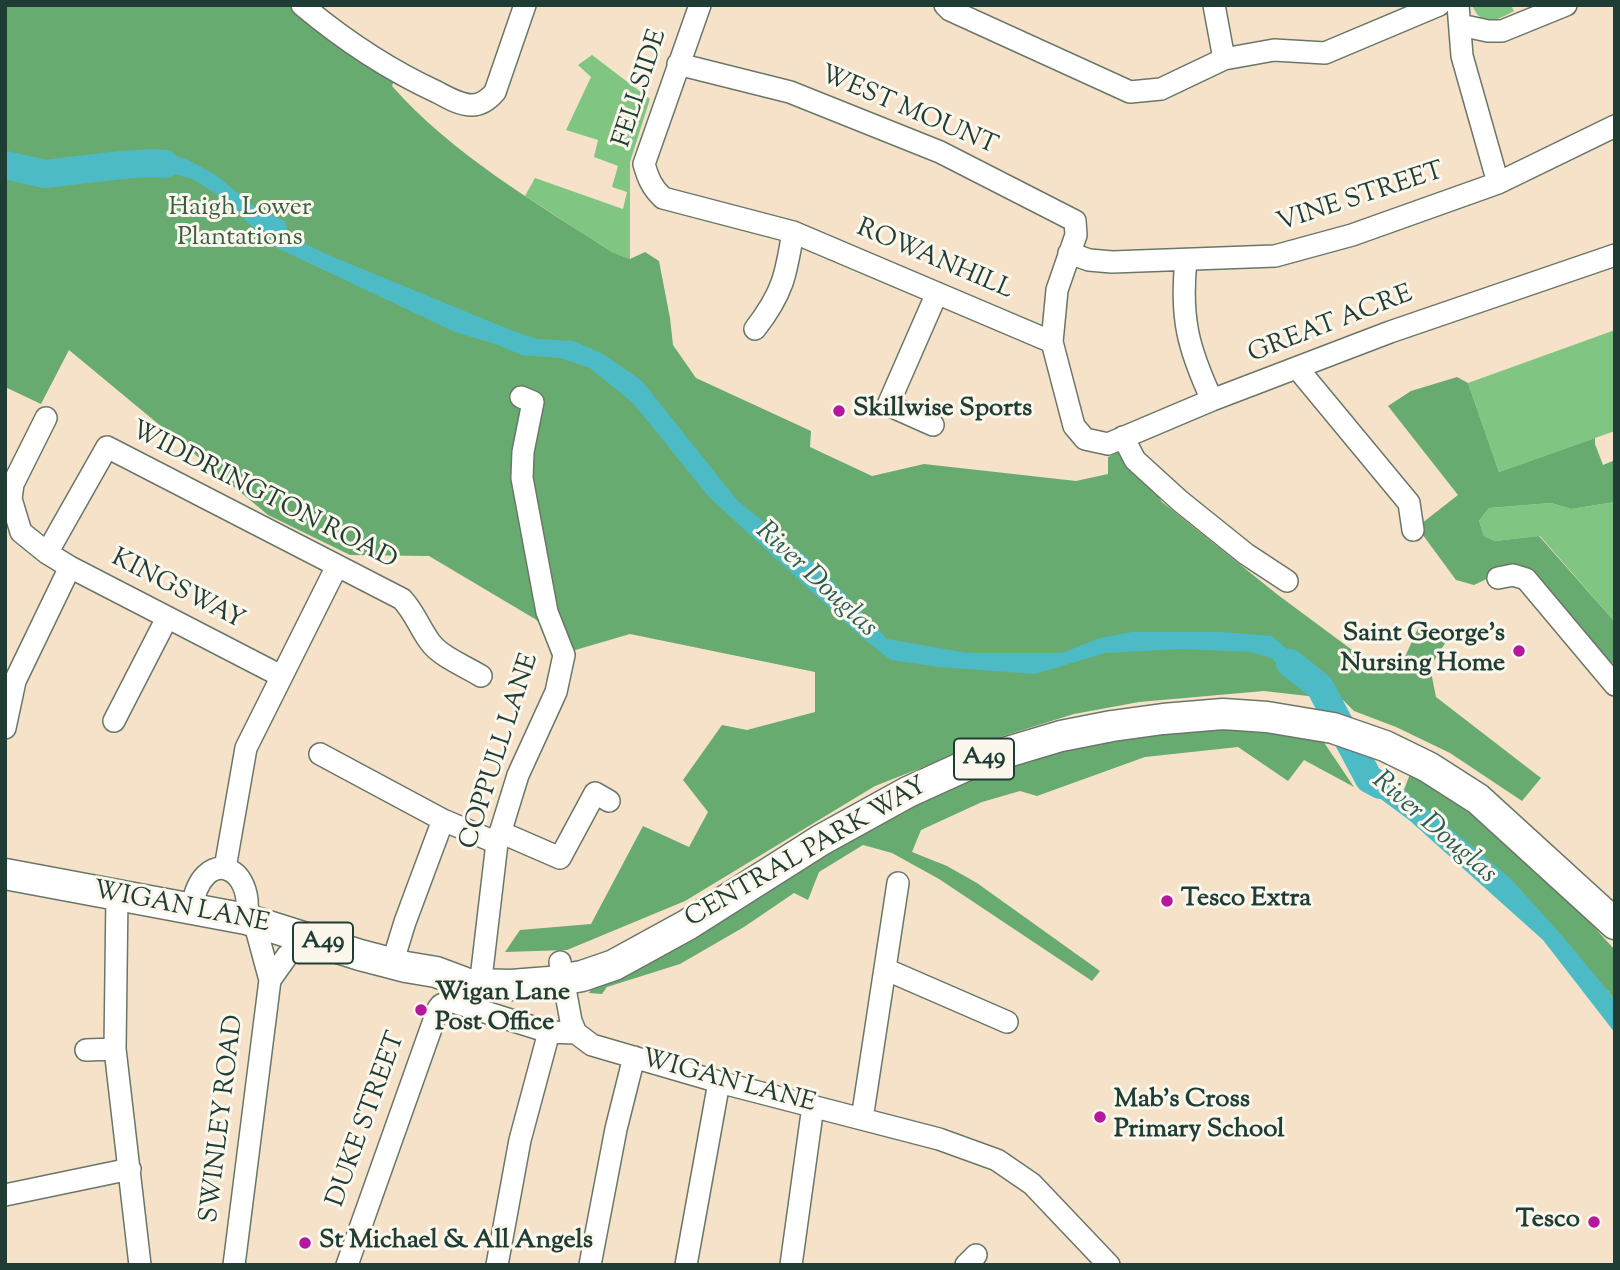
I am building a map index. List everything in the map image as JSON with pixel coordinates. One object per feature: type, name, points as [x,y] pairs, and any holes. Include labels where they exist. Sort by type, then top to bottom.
[{"type":"highway","name":"CENTRAL PARK WAY","points":[[484,957],[522,969],[562,971],[664,935],[698,918],[821,840],[908,792],[974,762],[1021,747],[1112,726],[1223,714],[1318,725],[1367,739],[1428,767],[1478,799],[1605,915],[1615,936]]},
{"type":"highway","name":"WIGAN LANE","points":[[5,874],[250,920],[392,964],[436,972],[468,984],[511,985],[562,971]]},
{"type":"highway","name":"WIGAN LANE","points":[[436,972],[462,969],[484,957]]},
{"type":"street","points":[[302,5],[338,35],[398,74],[459,103],[475,105],[488,100],[495,92],[525,5]]},
{"type":"street","name":"FELLSIDE","points":[[700,5],[644,164],[648,179],[663,198],[793,232]]},
{"type":"street","points":[[945,5],[950,10],[1130,92],[1161,89],[1224,59],[1274,50],[1325,52],[1439,5]]},
{"type":"street","points":[[1213,5],[1224,59]]},
{"type":"street","points":[[1459,15],[1488,31],[1502,31],[1566,5]]},
{"type":"street","points":[[1459,15],[1462,56],[1498,183]]},
{"type":"street","name":"WEST MOUNT","points":[[678,64],[790,92],[940,152],[1075,221],[1076,235],[1069,253]]},
{"type":"street","name":"VINE STREET","points":[[1069,253],[1089,260],[1112,262],[1275,256],[1352,234],[1498,183],[1615,126]]},
{"type":"street","points":[[755,329],[772,307],[786,275],[793,232]]},
{"type":"street","name":"ROWANHILL","points":[[793,232],[1052,342]]},
{"type":"street","points":[[1052,342],[1057,290],[1069,253]]},
{"type":"street","name":"GREAT ACRE","points":[[1052,342],[1074,426],[1085,439],[1108,443],[1390,332],[1615,255]]},
{"type":"street","points":[[1186,260],[1183,293],[1186,331],[1197,367],[1212,400]]},
{"type":"street","points":[[933,425],[881,401],[937,293]]},
{"type":"street","points":[[1298,369],[1409,503],[1413,530]]},
{"type":"street","name":"COPPULL LANE","points":[[484,957],[499,838],[518,775],[556,692],[564,655],[547,612],[522,478],[523,452],[534,399]]},
{"type":"street","points":[[9,482],[46,418]]},
{"type":"street","points":[[1123,437],[1135,460],[1171,493],[1246,554],[1287,582]]},
{"type":"street","name":"WIDDRINGTON ROAD","points":[[47,553],[107,447],[402,600],[414,612],[429,641],[437,650],[470,675]]},
{"type":"street","name":"KINGSWAY","points":[[9,482],[21,532],[47,553],[281,676]]},
{"type":"street","points":[[192,907],[195,888],[201,878],[218,868],[225,868],[246,748],[337,566]]},
{"type":"street","points":[[5,728],[15,681],[70,567]]},
{"type":"street","points":[[1498,578],[1513,575],[1526,579],[1615,685]]},
{"type":"street","points":[[114,721],[167,618]]},
{"type":"street","points":[[320,754],[443,820],[560,858],[595,793],[609,801]]},
{"type":"street","points":[[392,964],[443,820]]},
{"type":"street","name":"SWINLEY ROAD","points":[[225,868],[241,880],[250,920],[270,980],[234,1265]]},
{"type":"street","points":[[862,1119],[898,883]]},
{"type":"street","points":[[117,895],[115,1049],[140,1265]]},
{"type":"street","name":"SWINLEY ROAD","points":[[270,980],[287,956],[307,937]]},
{"type":"street","points":[[885,969],[1007,1022]]},
{"type":"street","points":[[562,971],[571,1021],[576,1033]]},
{"type":"street","name":"WIGAN LANE","points":[[450,1001],[549,1031],[576,1033],[592,1045],[719,1082],[939,1139],[1008,1165],[1054,1205],[1109,1265]]},
{"type":"street","name":"DUKE STREET","points":[[347,1265],[438,1009],[441,1004],[450,1001]]},
{"type":"street","points":[[497,1265],[520,1140],[549,1031]]},
{"type":"street","points":[[86,1050],[115,1049]]},
{"type":"street","points":[[590,1265],[616,1129],[634,1057]]},
{"type":"street","points":[[686,1265],[719,1082]]},
{"type":"street","points":[[791,1265],[813,1106]]},
{"type":"street","points":[[5,1195],[130,1169]]},
{"type":"green space","name":"Haigh Lower Plantations","points":[[5,5],[296,5],[395,78],[392,86],[416,111],[468,156],[496,176],[612,252],[630,259],[645,252],[659,261],[673,345],[696,378],[811,431],[810,447],[872,476],[924,464],[1076,481],[1108,474],[1108,457],[1119,452],[1128,454],[1162,502],[1278,595],[1367,661],[1404,659],[1419,626],[1449,637],[1430,667],[1436,697],[1541,778],[1522,801],[1450,753],[1396,727],[1354,711],[1343,700],[1264,691],[1139,702],[1074,714],[1000,737],[875,786],[685,901],[567,950],[505,952],[520,930],[591,924],[643,826],[689,847],[708,812],[683,780],[722,725],[747,730],[815,712],[815,672],[630,634],[572,651],[535,619],[429,556],[350,555],[268,515],[69,350],[41,404],[5,387]]},
{"type":"green space","points":[[1472,5],[1511,5],[1514,11],[1496,19],[1485,20],[1476,13]]},
{"type":"green space","points":[[592,55],[650,99],[630,162],[630,259],[612,252],[525,196],[535,178],[623,209],[627,192],[612,187],[618,166],[594,157],[598,140],[566,130],[591,77],[578,65]]},
{"type":"green space","points":[[1615,330],[1615,431],[1499,472],[1468,383]]},
{"type":"green space","points":[[1457,377],[1468,383],[1499,472],[1595,438],[1603,465],[1615,460],[1615,502],[1571,509],[1551,503],[1489,508],[1479,521],[1484,536],[1495,541],[1539,536],[1615,622],[1615,661],[1611,664],[1599,655],[1528,570],[1493,576],[1474,585],[1456,580],[1417,527],[1458,495],[1388,406],[1411,391]]},
{"type":"green space","points":[[1615,502],[1615,622],[1540,536],[1495,541],[1484,536],[1479,521],[1489,508],[1551,503],[1571,509]]},
{"type":"green space","points":[[1218,724],[1323,741],[1354,787],[1304,760],[1288,781],[1238,747],[1145,757],[1037,796],[1020,791],[982,802],[921,830],[912,852],[947,866],[977,883],[1100,971],[1092,981],[939,879],[892,853],[863,845],[819,872],[808,900],[794,893],[744,927],[680,964],[607,987],[602,994],[589,993],[597,978],[921,795],[1043,750]]},
{"type":"green space","points":[[1410,774],[1491,829],[1521,854],[1557,887],[1615,950],[1615,1002],[1608,991],[1404,790]]},
{"type":"water","name":"River Douglas","points":[[133,153],[171,155],[186,159],[216,175],[257,209],[285,221],[289,236],[326,254],[513,331],[537,339],[573,341],[603,354],[642,381],[737,500],[822,570],[887,639],[968,653],[1062,653],[1100,638],[1132,632],[1222,632],[1272,636],[1324,681],[1311,692],[1271,658],[1252,652],[1182,649],[1105,653],[1035,674],[939,667],[891,660],[860,636],[709,497],[633,403],[590,368],[560,358],[522,355],[455,332],[275,247],[218,195],[193,179],[158,170],[136,172],[126,161]]},
{"type":"water","points":[[1341,752],[1364,760],[1378,778],[1404,790],[1511,879],[1608,991],[1615,1002],[1615,1033],[1543,940],[1409,820],[1378,797],[1361,780]]},
{"type":"waterway","name":"River Douglas","points":[[5,165],[45,174],[121,165],[165,164]]},
{"type":"waterway","name":"River Douglas","points":[[1290,663],[1320,687],[1369,779],[1380,785]]},
{"type":"place","name":"Skillwise Sports","points":[[839,411]]},
{"type":"place","name":"Saint George's Nursing Home","points":[[1519,651]]},
{"type":"place","name":"Tesco Extra","points":[[1167,901]]},
{"type":"place","name":"Wigan Lane Post Office","points":[[421,1010]]},
{"type":"place","name":"Mab's Cross Primary School","points":[[1100,1117]]},
{"type":"place","name":"Tesco","points":[[1594,1222]]},
{"type":"place","name":"St Michael & All Angels","points":[[305,1243]]}]
